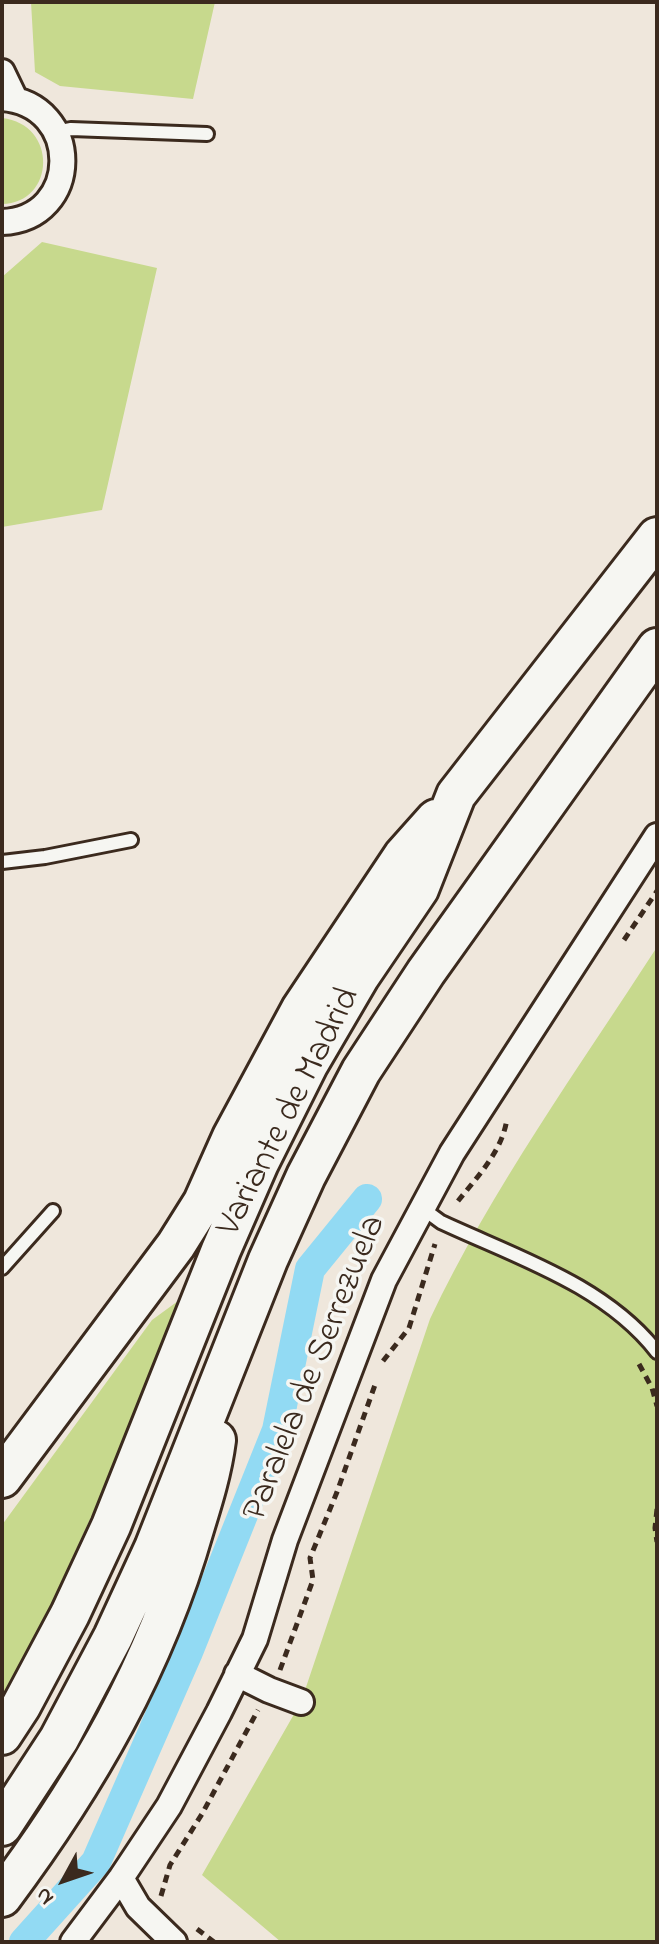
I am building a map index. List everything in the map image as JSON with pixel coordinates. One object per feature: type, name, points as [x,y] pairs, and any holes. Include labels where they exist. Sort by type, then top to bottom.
[{"type":"main road","name":"Variante de Madrid","points":[[2,1735],[70,1614],[111,1526],[259,1163],[315,1053],[360,976],[419,889],[456,795],[657,537]]},
{"type":"main road","name":"Variante de Madrid","points":[[2,1826],[59,1739],[113,1637],[154,1548],[228,1358],[306,1176],[361,1071],[426,972],[657,648]]},
{"type":"main road","points":[[2,1478],[176,1245],[203,1202],[232,1137],[301,1009],[403,856],[456,795]]},
{"type":"main road","points":[[2,1897],[87,1773],[123,1709],[166,1618],[212,1469],[228,1358]]},
{"type":"street","points":[[2,72],[8,98],[44,114],[56,132],[63,163],[54,194],[30,215],[2,222]]},
{"type":"street","name":"Paralela de Serrezuela","points":[[73,1942],[169,1806],[255,1639],[285,1540],[384,1280],[432,1215],[452,1153],[657,836]]},
{"type":"street","points":[[237,1674],[301,1702]]},
{"type":"street","points":[[121,1878],[138,1907],[174,1942]]},
{"type":"lane","points":[[56,132],[71,129],[207,134]]},
{"type":"lane","points":[[2,862],[131,840]]},
{"type":"lane","points":[[2,1268],[53,1211]]},
{"type":"lane","points":[[432,1215],[578,1286],[639,1329],[657,1352]]},
{"type":"path","points":[[622,943],[657,891]]},
{"type":"path","points":[[169,1905],[161,1897],[170,1865],[202,1814],[283,1664],[313,1580],[310,1558],[384,1360],[409,1328],[432,1215],[489,1162],[505,1130],[507,1112]]},
{"type":"path","points":[[637,1359],[652,1388],[657,1406]]},
{"type":"path","points":[[657,1509],[657,1542]]},
{"type":"path","points":[[195,1928],[214,1942]]},
{"type":"green space","points":[[31,2],[215,2],[193,99],[60,86],[35,72]]},
{"type":"green space","points":[[2,118],[20,123],[33,134],[41,148],[43,163],[33,191],[20,200],[2,204]]},
{"type":"green space","points":[[42,242],[157,268],[102,510],[2,527],[2,277]]},
{"type":"green space","points":[[657,947],[657,1942],[281,1942],[202,1875],[301,1702],[430,1319],[454,1270],[508,1176]]},
{"type":"green space","points":[[189,1293],[146,1397],[21,1670],[2,1701],[2,1525],[152,1320]]},
{"type":"waterway","points":[[24,1942],[96,1862],[188,1652],[277,1430],[310,1269],[367,1199]]}]
